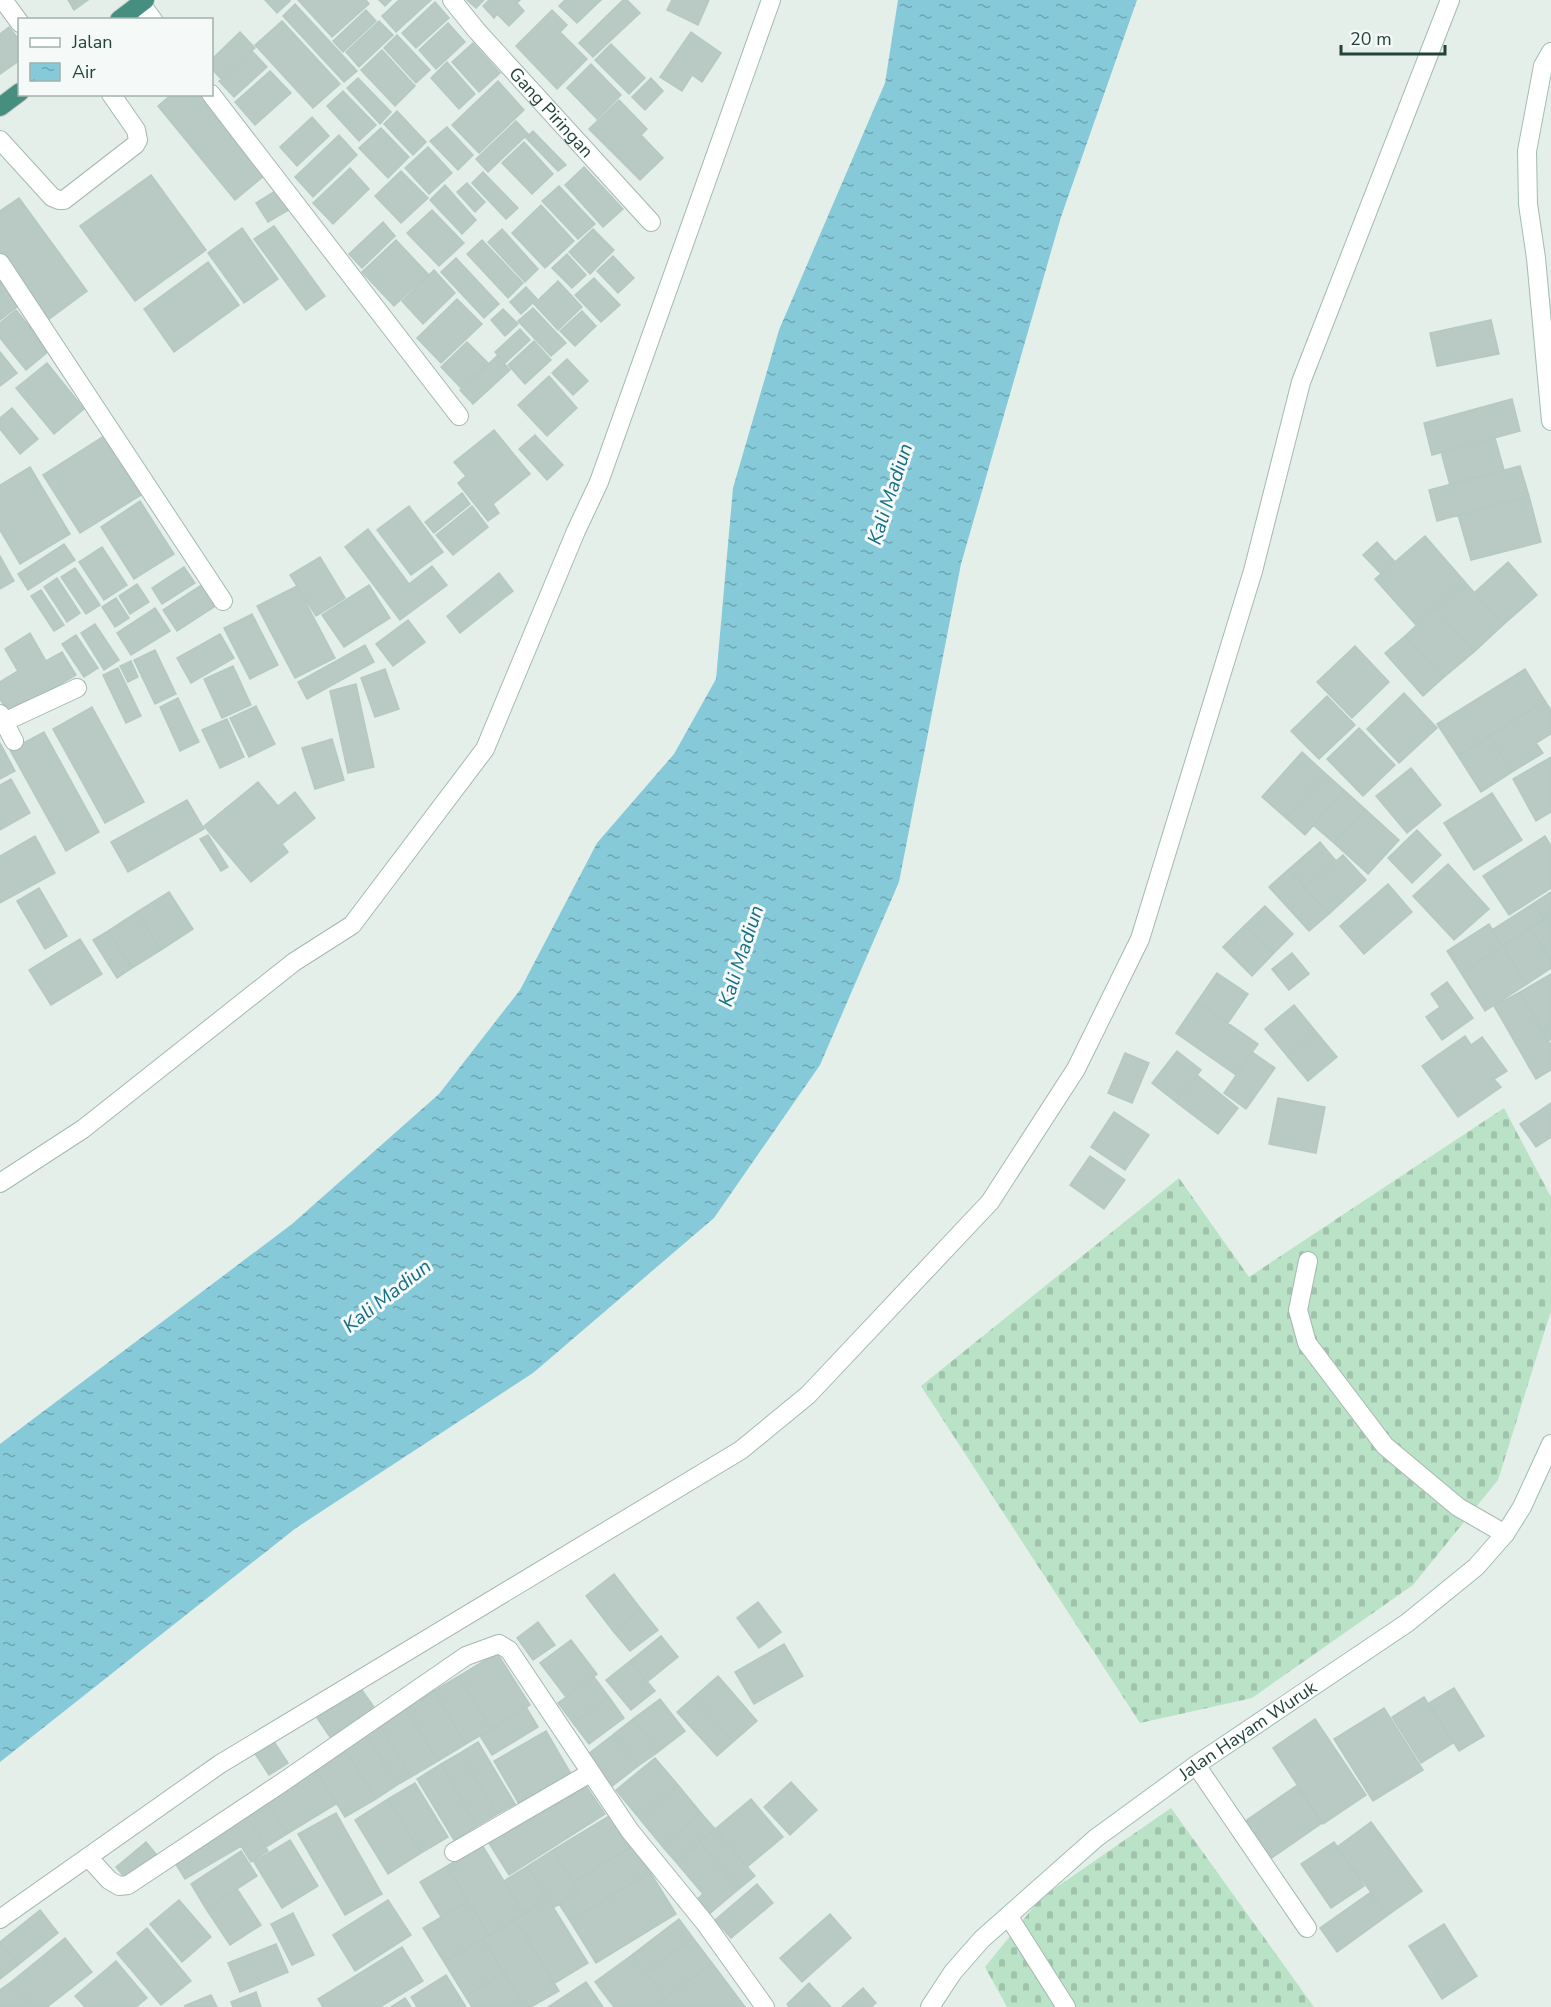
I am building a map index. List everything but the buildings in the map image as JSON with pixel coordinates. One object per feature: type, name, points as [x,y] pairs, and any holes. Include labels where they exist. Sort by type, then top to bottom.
[{"type":"highway","points":[[122,18],[143,2]]},
{"type":"highway","points":[[0,107],[18,94]]},
{"type":"street","points":[[3,0],[18,20]]},
{"type":"street","name":"Gang Piringan","points":[[452,0],[477,31],[651,222]]},
{"type":"street","points":[[0,1183],[83,1129],[294,962],[352,926],[485,749],[576,531],[599,482],[771,0]]},
{"type":"street","points":[[0,1919],[220,1764],[741,1450],[807,1395],[990,1203],[1076,1069],[1140,939],[1253,571],[1301,382],[1450,0]]},
{"type":"street","points":[[143,2],[152,18]]},
{"type":"street","points":[[1551,52],[1543,66],[1527,151],[1528,204],[1536,258],[1551,421]]},
{"type":"street","points":[[0,140],[52,197],[64,200],[135,145],[138,140],[136,130],[112,96]]},
{"type":"street","points":[[213,96],[459,416]]},
{"type":"street","points":[[0,263],[223,601]]},
{"type":"street","points":[[14,741],[2,718],[77,688]]},
{"type":"street","points":[[1308,1261],[1298,1311],[1306,1343],[1343,1388],[1385,1446],[1458,1507],[1505,1534]]},
{"type":"street","name":"Jalan Hayam Wuruk","points":[[930,2007],[953,1972],[982,1939],[1096,1838],[1196,1765],[1407,1623],[1476,1568],[1505,1534],[1522,1507],[1551,1444]]},
{"type":"street","points":[[88,1857],[109,1880],[119,1886],[128,1885],[284,1782],[466,1656],[499,1644],[509,1650],[630,1831],[705,1923],[765,2007]]},
{"type":"street","points":[[1196,1765],[1307,1928]]},
{"type":"street","points":[[454,1852],[590,1773]]},
{"type":"street","points":[[1009,1917],[1066,2007]]},
{"type":"green space","points":[[1504,1108],[1551,1197],[1551,1311],[1498,1480],[1413,1585],[1252,1698],[1140,1723],[921,1386],[1179,1178],[1249,1277]]},
{"type":"green space","points":[[1171,1808],[1314,2007],[1007,2007],[985,1967],[1041,1898]]},
{"type":"water","name":"Kali Madiun","points":[[898,0],[1137,0],[1061,217],[961,564],[899,882],[820,1065],[714,1218],[533,1373],[296,1528],[0,1762],[0,1444],[292,1224],[439,1094],[520,990],[597,843],[674,754],[716,679],[733,488],[779,330],[885,83]]}]
